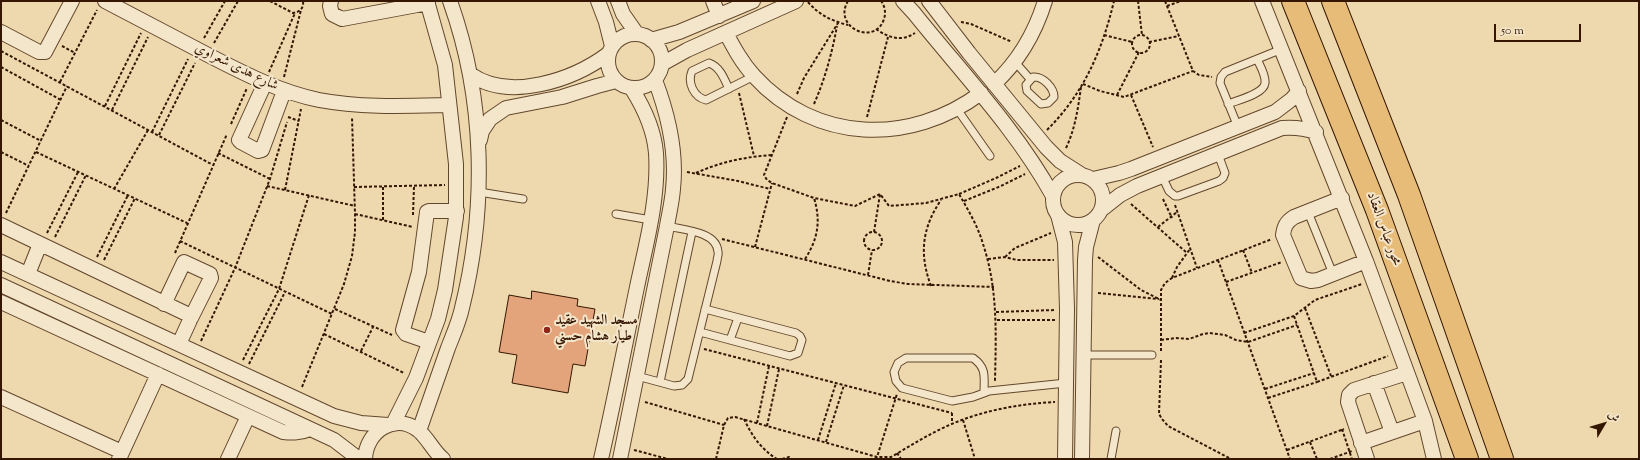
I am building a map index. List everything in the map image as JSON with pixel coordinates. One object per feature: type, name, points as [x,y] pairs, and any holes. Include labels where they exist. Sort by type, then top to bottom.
[{"type":"main road","name":"محور عباس العقاد","points":[[1293,1],[1377,210],[1467,459]]},
{"type":"main road","points":[[1333,1],[1408,195],[1502,459]]},
{"type":"street","points":[[1,32],[39,52],[46,52],[72,1]]},
{"type":"street","points":[[331,1],[330,6],[332,14],[342,19],[399,5],[428,2],[445,65],[456,164],[456,211],[454,240],[445,290],[438,318],[416,378],[390,424],[378,430],[371,438],[366,448],[365,459]]},
{"type":"street","points":[[419,431],[462,309],[474,242],[478,192],[479,146],[476,113],[470,74],[450,1]]},
{"type":"street","points":[[470,74],[481,81],[494,86],[503,87],[528,85],[556,80],[570,76],[597,62],[610,50],[623,36],[637,34],[651,40],[660,50],[662,64],[661,70],[655,80],[644,87],[632,89],[626,88],[612,77],[608,66],[610,50],[606,22],[598,1]]},
{"type":"street","points":[[618,1],[623,14],[637,34]]},
{"type":"street","points":[[713,1],[719,16]]},
{"type":"street","points":[[651,40],[679,32],[752,1]]},
{"type":"street","points":[[662,64],[687,50],[796,1]]},
{"type":"street","points":[[903,1],[981,93],[1020,143],[1053,196],[1055,209],[1062,228],[1066,260],[1067,314],[1065,459]]},
{"type":"street","points":[[929,1],[994,84],[1039,138],[1060,160],[1088,177],[1102,190],[1103,197],[1086,247],[1082,459]]},
{"type":"street","points":[[994,84],[1015,62],[1025,48],[1033,33],[1045,1]]},
{"type":"street","points":[[1262,1],[1316,132],[1374,280],[1425,421],[1434,459]]},
{"type":"street","name":"شارع هدى شعراوي","points":[[101,4],[150,25],[251,77],[283,90],[319,100],[351,104],[390,107],[449,105]]},
{"type":"street","points":[[726,33],[743,63],[765,88],[791,107],[808,116],[845,127],[864,130],[903,128],[922,124],[957,109],[981,93]]},
{"type":"street","points":[[622,453],[673,189],[674,170],[672,147],[667,119],[655,80]]},
{"type":"street","points":[[479,146],[482,131],[490,119],[501,110],[512,106],[562,97],[616,81]]},
{"type":"street","points":[[264,83],[239,140],[258,151],[262,150],[283,90]]},
{"type":"street","points":[[601,459],[651,220],[657,174],[656,152],[648,119],[632,89]]},
{"type":"street","points":[[1053,196],[1055,189],[1063,180],[1074,175],[1088,177],[1119,174],[1275,112],[1292,99],[1299,91]]},
{"type":"street","points":[[1058,215],[1066,222],[1083,225],[1120,195],[1162,176],[1282,128],[1299,127],[1316,132]]},
{"type":"street","points":[[1342,198],[1294,217],[1284,228],[1283,235],[1301,278],[1306,280],[1318,280],[1366,261]]},
{"type":"street","points":[[429,342],[404,332],[420,272],[419,228],[428,212],[456,211]]},
{"type":"street","points":[[3,220],[44,246],[189,315],[191,318]]},
{"type":"street","points":[[28,274],[44,246]]},
{"type":"street","points":[[1,262],[240,373],[347,420],[361,423],[402,424],[411,426],[419,431],[443,459]]},
{"type":"street","points":[[164,304],[184,262],[210,274],[210,278],[179,344]]},
{"type":"street","points":[[1,285],[334,440],[359,459]]},
{"type":"street","points":[[1,302],[283,432],[301,432],[310,429]]},
{"type":"street","points":[[1407,372],[1354,390],[1349,395],[1348,427],[1360,451],[1392,432],[1425,421]]},
{"type":"street","points":[[1,397],[120,455],[158,374]]},
{"type":"street","points":[[1374,383],[1392,432]]},
{"type":"street","points":[[228,459],[248,416]]},
{"type":"street","points":[[428,443],[430,459]]},
{"type":"lane","points":[[1238,126],[1220,83],[1221,76],[1225,72],[1282,49]]},
{"type":"lane","points":[[1228,104],[1263,89],[1266,83],[1265,78],[1257,59]]},
{"type":"lane","points":[[1015,62],[1030,79]]},
{"type":"lane","points":[[729,89],[715,65],[709,63],[692,71],[690,83],[696,95],[701,99],[706,100],[729,89],[754,76]]},
{"type":"lane","points":[[957,109],[990,156]]},
{"type":"lane","points":[[1162,176],[1171,194],[1178,196],[1223,178],[1225,174],[1218,154]]},
{"type":"lane","points":[[478,192],[523,199]]},
{"type":"lane","points":[[1308,212],[1333,274]]},
{"type":"lane","points":[[616,214],[651,220]]},
{"type":"lane","points":[[637,376],[674,386],[682,385],[688,379],[706,309],[718,251],[715,242],[708,235],[667,226]]},
{"type":"lane","points":[[660,382],[692,232]]},
{"type":"lane","points":[[700,332],[790,356],[798,353],[802,340],[796,333],[706,309]]},
{"type":"lane","points":[[730,340],[738,318]]},
{"type":"lane","points":[[1084,355],[1152,354]]},
{"type":"lane","points":[[984,393],[984,372],[980,363],[973,358],[906,358],[898,363],[894,372],[896,381],[902,388],[952,401],[973,397],[995,390],[1066,383]]},
{"type":"lane","points":[[1111,459],[1116,431]]},
{"type":"path","points":[[159,135],[225,1]]},
{"type":"path","points":[[152,132],[200,51],[238,1]]},
{"type":"path","points":[[270,1],[290,12],[296,13]]},
{"type":"path","points":[[264,83],[296,13],[303,8],[303,1]]},
{"type":"path","points":[[807,1],[813,8],[825,17],[849,26],[859,32],[871,32],[876,29],[883,20],[885,9],[881,1]]},
{"type":"path","points":[[848,1],[845,15],[849,26]]},
{"type":"path","points":[[1039,138],[1058,118],[1082,85],[1101,47],[1114,1]]},
{"type":"path","points":[[1132,42],[1134,49],[1139,52],[1146,51],[1149,45],[1149,42],[1145,36],[1142,35],[1138,1]]},
{"type":"path","points":[[1165,1],[1193,71],[1199,75],[1221,76]]},
{"type":"path","points":[[1167,6],[1181,1]]},
{"type":"path","points":[[60,82],[101,4]]},
{"type":"path","points":[[283,90],[300,10]]},
{"type":"path","points":[[958,22],[971,24],[1025,48]]},
{"type":"path","points":[[838,23],[804,78],[764,175],[767,180],[814,198],[855,206],[880,194]]},
{"type":"path","points":[[808,116],[820,90],[832,53],[838,23]]},
{"type":"path","points":[[104,106],[150,25]]},
{"type":"path","points":[[111,110],[150,25]]},
{"type":"path","points":[[876,29],[888,37],[901,38],[914,34],[924,25]]},
{"type":"path","points":[[1104,35],[1132,42]]},
{"type":"path","points":[[1132,42],[1136,37],[1142,35]]},
{"type":"path","points":[[1149,42],[1179,36]]},
{"type":"path","points":[[864,130],[888,37]]},
{"type":"path","points":[[1,51],[213,165]]},
{"type":"path","points":[[1117,95],[1139,52]]},
{"type":"path","points":[[1,68],[61,100]]},
{"type":"path","points":[[1082,85],[1124,97],[1193,71]]},
{"type":"path","points":[[230,125],[251,77]]},
{"type":"path","points":[[736,85],[754,156]]},
{"type":"path","points":[[1060,160],[1071,137],[1078,112],[1082,85]]},
{"type":"path","points":[[3,220],[68,86]]},
{"type":"path","points":[[1131,95],[1158,158]]},
{"type":"path","points":[[285,190],[304,96]]},
{"type":"path","points":[[297,399],[344,284],[352,256],[355,232],[355,206],[351,104]]},
{"type":"path","points":[[196,352],[235,268],[270,178],[288,117]]},
{"type":"path","points":[[1,120],[41,141]]},
{"type":"path","points":[[114,189],[148,130]]},
{"type":"path","points":[[174,255],[227,132]]},
{"type":"path","points":[[1,152],[29,166]]},
{"type":"path","points":[[36,152],[188,223]]},
{"type":"path","points":[[218,153],[270,178]]},
{"type":"path","points":[[695,173],[712,165],[754,156],[771,155]]},
{"type":"path","points":[[880,194],[889,206],[942,200],[1034,164]]},
{"type":"path","points":[[964,201],[1001,186],[1034,164]]},
{"type":"path","points":[[674,170],[738,181],[770,189]]},
{"type":"path","points":[[44,246],[78,172]]},
{"type":"path","points":[[44,246],[86,175]]},
{"type":"path","points":[[755,247],[772,182]]},
{"type":"path","points":[[354,187],[456,185]]},
{"type":"path","points":[[267,186],[355,206]]},
{"type":"path","points":[[383,186],[383,220]]},
{"type":"path","points":[[355,214],[419,228],[414,186]]},
{"type":"path","points":[[874,232],[880,194]]},
{"type":"path","points":[[960,194],[973,217],[983,242],[994,287],[997,320],[995,390]]},
{"type":"path","points":[[1171,194],[1197,268]]},
{"type":"path","points":[[95,270],[128,195]]},
{"type":"path","points":[[240,373],[279,289],[309,195]]},
{"type":"path","points":[[1120,195],[1187,253]]},
{"type":"path","points":[[95,270],[135,198]]},
{"type":"path","points":[[806,259],[817,236],[818,217],[814,198]]},
{"type":"path","points":[[930,286],[924,260],[925,234],[931,216],[942,200]]},
{"type":"path","points":[[1158,227],[1177,212]]},
{"type":"path","points":[[1005,257],[1014,248],[1062,228]]},
{"type":"path","points":[[874,232],[878,233],[883,240],[880,248],[872,250],[869,249],[864,242],[867,235],[874,232]]},
{"type":"path","points":[[708,235],[902,283],[930,286],[994,287]]},
{"type":"path","points":[[1231,459],[1168,426],[1159,414],[1161,290],[1165,283],[1172,278],[1283,235]]},
{"type":"path","points":[[180,241],[332,314]]},
{"type":"path","points":[[1086,247],[1141,290],[1161,300]]},
{"type":"path","points":[[1172,278],[1176,267],[1190,249]]},
{"type":"path","points":[[868,275],[872,250]]},
{"type":"path","points":[[1243,250],[1252,273]]},
{"type":"path","points":[[988,259],[1005,257],[1017,260],[1066,260]]},
{"type":"path","points":[[1226,282],[1292,258]]},
{"type":"path","points":[[1218,260],[1290,459]]},
{"type":"path","points":[[1244,333],[1294,316],[1306,308],[1314,300],[1374,280]]},
{"type":"path","points":[[240,373],[285,292]]},
{"type":"path","points":[[1084,292],[1161,300]]},
{"type":"path","points":[[1306,308],[1331,376]]},
{"type":"path","points":[[334,309],[393,336]]},
{"type":"path","points":[[996,312],[1067,314]]},
{"type":"path","points":[[997,320],[1067,314]]},
{"type":"path","points":[[1294,316],[1317,382]]},
{"type":"path","points":[[1161,340],[1176,338],[1189,339],[1209,333],[1225,335],[1236,340],[1248,342],[1297,325]]},
{"type":"path","points":[[361,351],[373,327]]},
{"type":"path","points":[[324,334],[416,378]]},
{"type":"path","points":[[697,347],[952,413]]},
{"type":"path","points":[[1268,398],[1400,352]]},
{"type":"path","points":[[757,423],[769,366]]},
{"type":"path","points":[[767,426],[780,369]]},
{"type":"path","points":[[1265,389],[1314,373]]},
{"type":"path","points":[[818,440],[836,383]]},
{"type":"path","points":[[826,442],[844,385]]},
{"type":"path","points":[[876,458],[899,385]]},
{"type":"path","points":[[633,398],[724,425]]},
{"type":"path","points":[[952,401],[952,424]]},
{"type":"path","points":[[716,459],[724,425],[728,418],[735,417],[744,419],[876,458],[891,456],[952,424],[989,411],[1027,403],[1066,401]]},
{"type":"path","points":[[744,419],[758,444],[777,459]]},
{"type":"path","points":[[963,420],[975,459]]},
{"type":"path","points":[[1287,450],[1348,427],[1360,451]]},
{"type":"path","points":[[1310,441],[1317,459]]},
{"type":"path","points":[[1330,459],[1360,451]]},
{"type":"path","points":[[1352,459],[1360,451]]},
{"type":"path","points":[[622,453],[668,459]]},
{"type":"path","points":[[897,453],[900,459]]},
{"type":"path","points":[[782,459],[789,457],[792,459]]},
{"type":"building","name":"مسجد الشهيد عقيد طيار هشام حسني","points":[[532,291],[578,299],[577,306],[595,309],[585,366],[573,364],[568,393],[512,383],[517,355],[499,352],[509,295],[531,299]]},
{"type":"place","name":"مسجد الشهيد عقيد طيار هشام حسني","points":[[547,330]]}]
